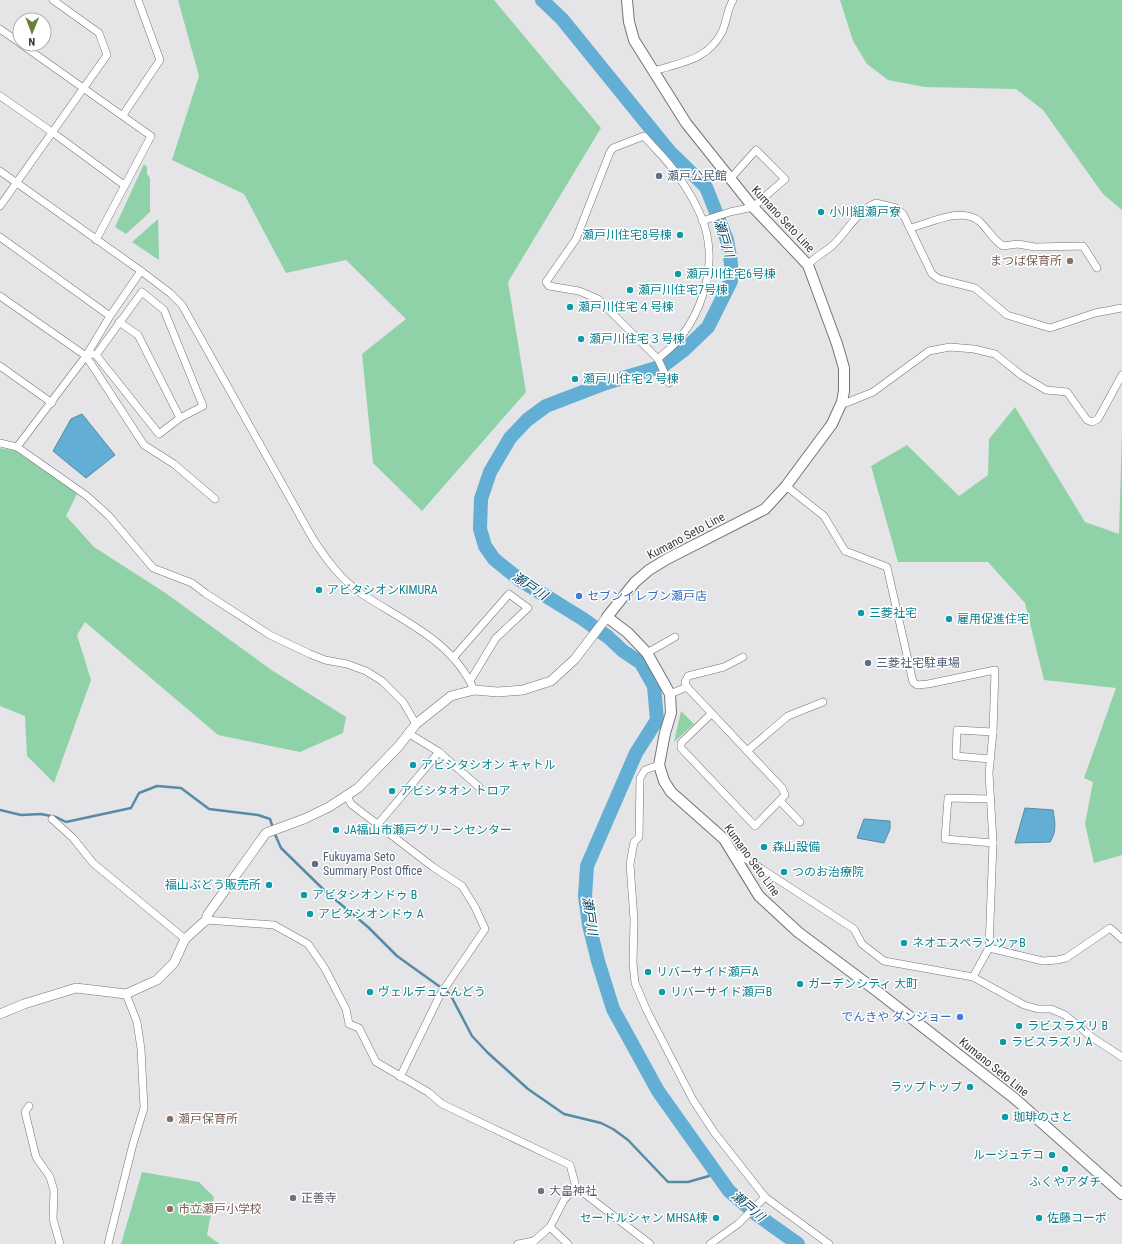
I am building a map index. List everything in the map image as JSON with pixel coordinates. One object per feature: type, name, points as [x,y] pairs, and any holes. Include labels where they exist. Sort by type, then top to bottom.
[{"type":"main road","name":"Kumano Seto Line","points":[[605,620],[634,582],[649,570],[667,558],[765,509],[786,486],[832,424],[842,402],[844,368],[837,344],[808,265],[753,207],[686,123],[634,40],[629,22],[627,0]]},
{"type":"main road","points":[[605,620],[628,633],[647,653],[670,694],[671,713],[665,732],[659,765]]},
{"type":"main road","name":"Kumano Seto Line","points":[[659,765],[664,781],[671,792],[724,839],[731,853],[759,896],[778,915],[1014,1098],[1122,1194]]},
{"type":"street","points":[[0,206],[107,55],[99,33],[53,0]]},
{"type":"street","points":[[123,115],[160,60],[138,0]]},
{"type":"street","points":[[654,71],[695,60],[705,52],[721,33],[727,18],[729,7],[733,0]]},
{"type":"street","points":[[0,29],[12,38]]},
{"type":"street","points":[[32,52],[151,136],[96,240]]},
{"type":"street","points":[[0,96],[52,132],[124,186]]},
{"type":"street","points":[[660,361],[680,339],[695,316],[705,290],[709,265],[708,241],[705,220],[676,172],[644,136],[613,148],[576,239],[546,282],[549,286],[579,290],[598,299],[660,361],[669,383]]},
{"type":"street","points":[[705,220],[753,207],[785,179],[756,150],[730,179]]},
{"type":"street","points":[[0,171],[141,271],[170,293],[182,305],[313,539],[330,564],[361,594],[429,635],[453,658],[470,681],[474,690]]},
{"type":"street","points":[[808,265],[814,258],[833,245],[861,212],[876,203],[896,208],[903,214],[932,274],[939,279],[975,288],[1007,315],[1050,328],[1095,313],[1122,308]]},
{"type":"street","points":[[910,228],[922,226],[945,216],[969,217],[978,220],[1003,246],[1018,244],[1036,247],[1083,246],[1096,268]]},
{"type":"street","points":[[0,237],[110,316]]},
{"type":"street","points":[[17,447],[52,403],[87,355],[110,316],[141,271]]},
{"type":"street","points":[[142,292],[164,310],[203,406],[180,418],[159,434],[96,355],[142,292]]},
{"type":"street","points":[[0,296],[87,355],[144,445],[174,464],[215,499]]},
{"type":"street","points":[[119,322],[138,335],[180,418]]},
{"type":"street","points":[[842,402],[846,403],[873,392],[929,351],[950,347],[974,349],[995,354],[1021,375],[1046,390],[1067,392],[1087,420],[1092,422],[1098,419],[1122,375]]},
{"type":"street","points":[[87,355],[96,355]]},
{"type":"street","points":[[0,366],[52,403]]},
{"type":"street","points":[[0,442],[17,447],[87,496],[109,516],[153,568],[192,583],[270,635],[325,660],[347,664],[366,671],[382,681],[403,702],[416,724]]},
{"type":"street","points":[[786,486],[824,516],[845,551],[886,567],[913,682],[917,684],[928,684],[995,670],[993,732],[990,759],[993,843],[989,948],[973,977]]},
{"type":"street","points":[[453,658],[509,594],[528,608],[496,638],[470,681]]},
{"type":"street","points":[[0,1014],[24,1004],[76,988],[126,994],[157,980],[174,963],[186,939],[206,920],[208,914],[247,857],[266,833],[304,819],[347,796],[358,788],[393,752],[416,724],[450,696],[474,690],[498,692],[523,690],[551,681],[569,666],[605,620]]},
{"type":"street","points":[[647,653],[675,637]]},
{"type":"street","points":[[711,714],[681,743],[681,748],[755,826],[785,795],[782,788],[711,714],[687,687],[686,682],[688,676],[724,667],[743,656]]},
{"type":"street","points":[[670,694],[687,687]]},
{"type":"street","points":[[747,751],[788,716],[823,702]]},
{"type":"street","points":[[990,759],[956,756],[958,730],[993,732]]},
{"type":"street","points":[[408,733],[439,752],[479,787]]},
{"type":"street","points":[[378,824],[439,752]]},
{"type":"street","points":[[659,765],[645,770],[640,778],[639,837],[634,842],[630,864],[634,920],[633,963],[636,983],[647,1011],[693,1100],[714,1132],[763,1198],[829,1244]]},
{"type":"street","points":[[347,796],[350,804],[462,886],[483,922],[485,929],[481,937],[440,995],[400,1077]]},
{"type":"street","points":[[991,799],[948,798],[945,839],[993,843]]},
{"type":"street","points":[[780,801],[800,822]]},
{"type":"street","points":[[52,819],[73,838],[93,863],[186,939]]},
{"type":"street","points":[[731,853],[740,855],[854,928],[862,944],[884,962],[973,977],[1024,1005],[1038,1009],[1051,1009],[1065,1015],[1094,1038],[1122,1057]]},
{"type":"street","points":[[206,920],[274,925],[308,944],[324,967],[346,1009],[349,1024],[358,1028],[376,1062],[428,1092],[442,1104],[565,1161],[570,1165],[576,1187],[650,1244]]},
{"type":"street","points":[[989,948],[1043,961],[1066,958],[1110,928],[1122,939]]},
{"type":"street","points":[[108,1244],[133,1144],[144,1108],[141,1049],[137,1022],[126,994]]},
{"type":"street","points":[[29,1106],[25,1112],[30,1140],[36,1157],[50,1177],[54,1191],[53,1218],[60,1244]]},
{"type":"street","points":[[518,1244],[534,1241],[550,1227],[564,1200],[576,1187]]},
{"type":"street","points":[[710,1244],[740,1221],[763,1198]]},
{"type":"street","points":[[550,1227],[568,1244]]},
{"type":"green space","points":[[178,0],[494,0],[601,128],[508,282],[526,392],[422,511],[373,463],[362,354],[406,319],[346,260],[286,273],[244,194],[172,160],[199,76]]},
{"type":"green space","points":[[840,0],[1122,0],[1122,210],[1103,194],[1043,110],[1016,89],[925,87],[888,80],[867,64],[853,41]]},
{"type":"green space","points":[[144,164],[147,167],[147,174],[150,178],[150,212],[126,234],[115,227]]},
{"type":"green space","points":[[158,219],[159,260],[132,242]]},
{"type":"green space","points":[[1015,407],[1085,522],[1119,534],[1122,432],[1122,855],[1094,863],[1085,824],[1093,782],[1084,778],[1116,688],[1044,680],[1025,603],[988,562],[898,562],[871,466],[907,445],[959,496],[988,475],[989,439]]},
{"type":"green space","points":[[0,448],[30,453],[78,492],[66,516],[94,547],[167,594],[270,669],[346,717],[343,733],[300,752],[218,735],[85,622],[77,635],[91,680],[54,783],[27,756],[25,716],[0,706]]},
{"type":"green space","points":[[681,711],[694,724],[674,742]]},
{"type":"green space","name":"市立瀬戸小学校","points":[[142,1172],[199,1182],[214,1197],[207,1235],[220,1244],[121,1244]]},
{"type":"water","points":[[82,414],[115,455],[86,478],[53,451],[71,419]]},
{"type":"water","points":[[1025,808],[1053,810],[1055,830],[1050,842],[1015,843]]},
{"type":"water","points":[[864,819],[890,821],[890,829],[884,843],[857,838]]},
{"type":"waterway","name":"瀬戸川","points":[[542,0],[562,19],[669,151],[706,187],[727,240],[731,263],[731,281],[708,327],[684,350],[663,366],[606,383],[546,406],[527,420],[510,438],[490,472],[481,499],[480,529],[485,546],[494,559],[520,580],[583,619],[608,637],[623,651],[641,663],[654,686],[657,720],[636,753],[587,866],[585,896],[589,925],[598,961],[613,1009],[658,1091],[729,1191],[756,1214],[798,1244]]},
{"type":"waterway","points":[[0,810],[21,815],[41,814],[56,817],[66,822],[131,808],[139,793],[157,786],[181,788],[209,809],[258,815],[270,819],[273,828]]},
{"type":"waterway","points":[[274,832],[281,848],[325,891],[368,927],[397,956],[450,994],[472,1036],[488,1053],[528,1089],[564,1114],[601,1123],[613,1129],[628,1140],[668,1182],[688,1182],[709,1176],[711,1166]]},
{"type":"place","name":"瀬戸公民館","points":[[659,176]]},
{"type":"place","name":"小川組瀬戸寮","points":[[821,212]]},
{"type":"place","name":"瀬戸川住宅8号棟","points":[[680,235]]},
{"type":"place","name":"まつば保育所","points":[[1070,261]]},
{"type":"place","name":"瀬戸川住宅6号棟","points":[[678,274]]},
{"type":"place","name":"瀬戸川住宅7号棟","points":[[630,290]]},
{"type":"place","name":"瀬戸川住宅４号棟","points":[[570,307]]},
{"type":"place","name":"瀬戸川住宅３号棟","points":[[581,339]]},
{"type":"place","name":"瀬戸川住宅２号棟","points":[[575,379]]},
{"type":"place","name":"アビタシオンKIMURA","points":[[319,590]]},
{"type":"place","name":"セブンイレブン瀬戸店","points":[[579,596]]},
{"type":"place","name":"三菱社宅","points":[[861,613]]},
{"type":"place","name":"雇用促進住宅","points":[[949,619]]},
{"type":"place","name":"三菱社宅駐車場","points":[[868,663]]},
{"type":"place","name":"アビシタシオン キャトル","points":[[413,765]]},
{"type":"place","name":"アビシタオン トロア","points":[[392,791]]},
{"type":"place","name":"JA福山市瀬戸グリーンセンター","points":[[336,830]]},
{"type":"place","name":"森山設備","points":[[764,847]]},
{"type":"place","name":"Fukuyama Seto Summary Post Office","points":[[315,864]]},
{"type":"place","name":"つのお治療院","points":[[784,872]]},
{"type":"place","name":"福山ぶどう販売所","points":[[269,885]]},
{"type":"place","name":"アビタシオンドゥ B","points":[[304,895]]},
{"type":"place","name":"アビタシオンドゥ A","points":[[310,914]]},
{"type":"place","name":"ネオエスペランツァB","points":[[904,943]]},
{"type":"place","name":"リバーサイド瀬戸A","points":[[648,972]]},
{"type":"place","name":"ガーデンシティ 大町","points":[[800,984]]},
{"type":"place","name":"ヴェルデュこんどう","points":[[370,992]]},
{"type":"place","name":"リバーサイド瀬戸B","points":[[662,992]]},
{"type":"place","name":"でんきや ダンジョー","points":[[960,1017]]},
{"type":"place","name":"ラビスラズリ B","points":[[1019,1026]]},
{"type":"place","name":"ラビスラズリ A","points":[[1003,1042]]},
{"type":"place","name":"ラップトップ","points":[[970,1087]]},
{"type":"place","name":"珈琲のさと","points":[[1005,1117]]},
{"type":"place","name":"瀬戸保育所","points":[[170,1119]]},
{"type":"place","name":"ルージュデコ","points":[[1052,1155]]},
{"type":"place","name":"ふくやアダチ","points":[[1065,1169]]},
{"type":"place","name":"大畠神社","points":[[541,1191]]},
{"type":"place","name":"正善寺","points":[[293,1198]]},
{"type":"place","name":"市立瀬戸小学校","points":[[170,1209]]},
{"type":"place","name":"セードルシャン MHSA棟","points":[[716,1218]]},
{"type":"place","name":"佐藤コーポ","points":[[1039,1218]]}]
